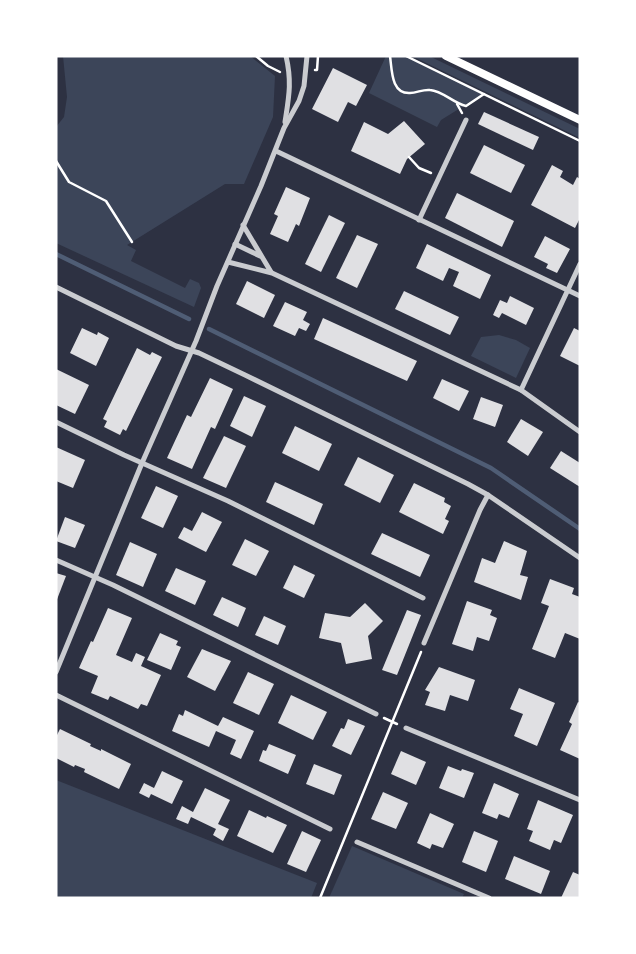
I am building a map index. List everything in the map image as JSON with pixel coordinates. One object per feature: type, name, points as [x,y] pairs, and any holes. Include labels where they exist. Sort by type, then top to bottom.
[{"type":"main road","points":[[446,56],[580,120]]},
{"type":"street","points":[[56,672],[142,463],[276,151],[284,128],[291,90],[286,56]]},
{"type":"street","points":[[284,128],[299,101],[304,86],[307,56]]},
{"type":"street","points":[[419,220],[466,120]]},
{"type":"street","points":[[276,151],[580,296]]},
{"type":"street","points":[[243,225],[272,273]]},
{"type":"street","points":[[235,244],[261,256]]},
{"type":"street","points":[[228,262],[272,273],[521,390],[580,432]]},
{"type":"street","points":[[521,390],[580,264]]},
{"type":"street","points":[[56,287],[176,346],[191,350],[404,452],[488,495],[580,558]]},
{"type":"street","points":[[56,422],[228,501],[423,598]]},
{"type":"street","points":[[424,643],[488,495]]},
{"type":"street","points":[[56,560],[113,585],[376,714]]},
{"type":"street","points":[[56,695],[330,829]]},
{"type":"street","points":[[406,728],[580,800]]},
{"type":"street","points":[[357,842],[488,898]]},
{"type":"path","points":[[256,56],[268,66],[284,74]]},
{"type":"path","points":[[317,70],[318,56]]},
{"type":"path","points":[[390,56],[396,87],[401,91],[410,93],[430,90],[456,104],[466,106],[484,94]]},
{"type":"path","points":[[406,56],[580,141]]},
{"type":"path","points":[[409,157],[419,168],[439,177]]},
{"type":"path","points":[[56,160],[69,182],[106,201],[132,242]]},
{"type":"path","points":[[320,898],[424,643]]},
{"type":"shaded area","points":[[63,56],[250,56],[275,76],[273,117],[244,184],[225,184],[127,245],[136,250],[131,261],[185,288],[190,279],[199,283],[201,288],[194,307],[56,243],[56,127],[64,117],[67,97]]},
{"type":"shaded area","points":[[386,56],[406,56],[483,94],[441,120],[437,127],[369,93]]},
{"type":"shaded area","points":[[412,56],[429,56],[580,129],[580,138]]},
{"type":"shaded area","points":[[499,335],[516,340],[530,348],[516,378],[471,356],[481,337]]},
{"type":"shaded area","points":[[56,780],[317,883],[311,898],[56,898]]},
{"type":"shaded area","points":[[352,846],[464,894],[462,898],[329,898]]},
{"type":"building","points":[[333,68],[367,85],[356,106],[348,102],[338,122],[312,109]]},
{"type":"building","points":[[484,112],[539,137],[533,150],[478,124]]},
{"type":"building","points":[[404,121],[425,144],[407,159],[400,174],[351,151],[364,122],[388,134]]},
{"type":"building","points":[[484,145],[525,165],[511,193],[470,173]]},
{"type":"building","points":[[552,165],[563,171],[560,177],[573,185],[577,177],[580,179],[580,218],[575,228],[531,205]]},
{"type":"building","points":[[286,187],[310,198],[299,226],[296,224],[288,242],[270,234],[278,216],[274,214]]},
{"type":"building","points":[[457,193],[514,221],[502,247],[445,218]]},
{"type":"building","points":[[329,215],[345,223],[321,272],[305,264]]},
{"type":"building","points":[[357,235],[378,244],[357,288],[336,278]]},
{"type":"building","points":[[545,236],[570,249],[557,273],[546,268],[548,264],[534,257]]},
{"type":"building","points":[[427,244],[491,275],[480,299],[453,286],[459,272],[449,268],[443,281],[416,268]]},
{"type":"building","points":[[247,281],[275,295],[264,318],[236,304]]},
{"type":"building","points":[[404,291],[459,317],[450,335],[395,309]]},
{"type":"building","points":[[510,296],[534,308],[526,325],[502,313],[499,318],[493,315],[500,300],[507,303]]},
{"type":"building","points":[[285,302],[307,312],[303,320],[310,324],[306,331],[299,328],[295,336],[273,326]]},
{"type":"building","points":[[323,318],[417,361],[407,381],[314,339]]},
{"type":"building","points":[[82,328],[97,335],[98,332],[109,338],[96,366],[70,353]]},
{"type":"building","points":[[574,328],[580,331],[580,366],[560,356]]},
{"type":"building","points":[[137,348],[150,355],[152,352],[162,357],[126,431],[123,429],[120,435],[104,427],[107,421],[103,419]]},
{"type":"building","points":[[56,369],[89,385],[75,414],[56,405]]},
{"type":"building","points":[[210,378],[233,389],[215,429],[211,427],[192,469],[167,458],[187,415],[191,417]]},
{"type":"building","points":[[442,379],[469,391],[459,411],[433,398]]},
{"type":"building","points":[[244,396],[266,406],[252,437],[230,426]]},
{"type":"building","points":[[481,397],[503,405],[495,427],[473,419]]},
{"type":"building","points":[[521,419],[543,432],[528,456],[507,442]]},
{"type":"building","points":[[295,426],[332,444],[319,471],[282,453]]},
{"type":"building","points":[[224,436],[246,446],[226,488],[203,478]]},
{"type":"building","points":[[56,447],[85,460],[73,488],[56,481]]},
{"type":"building","points":[[561,451],[580,463],[580,487],[550,468]]},
{"type":"building","points":[[358,457],[394,475],[380,503],[344,485]]},
{"type":"building","points":[[275,482],[323,504],[314,525],[266,502]]},
{"type":"building","points":[[414,483],[445,498],[444,502],[451,506],[445,519],[449,521],[443,534],[399,512]]},
{"type":"building","points":[[156,486],[178,496],[163,528],[141,518]]},
{"type":"building","points":[[202,512],[222,522],[206,552],[178,538],[184,527],[192,531]]},
{"type":"building","points":[[65,517],[85,525],[75,548],[56,541]]},
{"type":"building","points":[[382,533],[430,555],[420,577],[371,554]]},
{"type":"building","points":[[245,539],[269,551],[256,576],[232,565]]},
{"type":"building","points":[[504,541],[527,551],[520,575],[528,577],[521,600],[474,582],[482,558],[495,563]]},
{"type":"building","points":[[130,542],[157,554],[143,587],[116,575]]},
{"type":"building","points":[[294,565],[315,575],[304,598],[283,588]]},
{"type":"building","points":[[176,568],[206,581],[195,605],[165,591]]},
{"type":"building","points":[[56,573],[66,576],[56,602]]},
{"type":"building","points":[[550,579],[574,588],[572,594],[580,597],[580,639],[565,633],[555,658],[532,649],[549,606],[541,603]]},
{"type":"building","points":[[222,597],[246,608],[238,627],[213,615]]},
{"type":"building","points":[[467,601],[492,610],[490,615],[497,618],[489,641],[477,637],[473,651],[452,644]]},
{"type":"building","points":[[365,603],[383,621],[368,636],[372,659],[346,664],[341,643],[319,638],[325,613],[350,617]]},
{"type":"building","points":[[108,608],[132,618],[116,655],[132,662],[136,653],[145,657],[141,666],[161,675],[147,706],[141,704],[138,709],[110,696],[108,700],[91,693],[98,676],[79,668]]},
{"type":"building","points":[[407,610],[421,615],[397,675],[382,670]]},
{"type":"building","points":[[264,616],[286,626],[278,645],[255,635]]},
{"type":"building","points":[[160,633],[178,641],[176,645],[181,647],[171,670],[147,660]]},
{"type":"building","points":[[202,649],[231,661],[215,691],[187,677]]},
{"type":"building","points":[[439,667],[475,680],[468,701],[450,695],[445,711],[425,705],[430,692],[425,690]]},
{"type":"building","points":[[248,672],[274,684],[259,715],[233,703]]},
{"type":"building","points":[[519,688],[555,703],[537,746],[514,736],[523,714],[510,709]]},
{"type":"building","points":[[291,695],[327,712],[313,740],[278,723]]},
{"type":"building","points":[[578,702],[580,703],[580,759],[560,750],[572,724],[569,722]]},
{"type":"building","points":[[185,710],[218,726],[223,717],[254,731],[241,759],[230,754],[236,740],[216,731],[209,747],[172,731],[179,714],[183,716]]},
{"type":"building","points":[[348,719],[365,726],[351,755],[332,746],[341,728],[344,729]]},
{"type":"building","points":[[60,729],[91,744],[90,746],[101,751],[101,749],[131,764],[119,789],[84,772],[85,769],[75,765],[74,767],[56,758],[56,737]]},
{"type":"building","points":[[269,744],[296,755],[288,774],[259,761],[263,750],[266,751]]},
{"type":"building","points":[[401,751],[426,762],[416,785],[391,774]]},
{"type":"building","points":[[314,764],[342,775],[334,795],[306,784]]},
{"type":"building","points":[[448,766],[474,773],[464,798],[439,788]]},
{"type":"building","points":[[162,771],[183,781],[172,804],[151,794],[149,798],[139,793],[144,783],[154,788]]},
{"type":"building","points":[[494,783],[519,794],[509,818],[499,814],[497,819],[482,813]]},
{"type":"building","points":[[205,788],[230,800],[218,824],[229,829],[223,841],[213,835],[216,829],[191,817],[188,824],[176,819],[182,806],[193,812]]},
{"type":"building","points":[[383,792],[408,803],[396,829],[371,819]]},
{"type":"building","points":[[538,800],[573,815],[561,843],[554,840],[550,850],[529,841],[533,831],[527,829]]},
{"type":"building","points":[[249,810],[287,825],[273,853],[237,836]]},
{"type":"building","points":[[430,813],[454,824],[443,848],[432,844],[430,849],[417,843]]},
{"type":"building","points":[[302,831],[321,840],[306,872],[287,864]]},
{"type":"building","points":[[474,831],[498,841],[486,872],[462,862]]},
{"type":"building","points":[[514,856],[550,871],[541,894],[505,879]]},
{"type":"building","points":[[573,872],[580,875],[580,898],[561,898]]},
{"type":"waterway","points":[[56,254],[189,319]]},
{"type":"waterway","points":[[209,329],[491,468],[580,529]]}]
